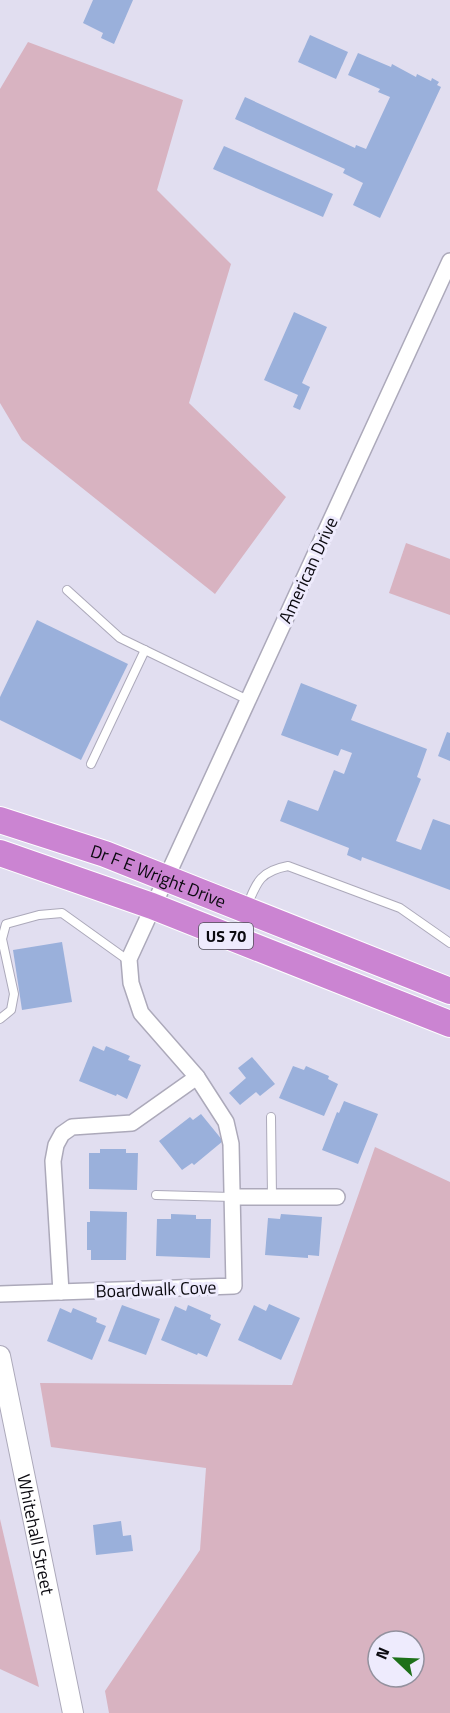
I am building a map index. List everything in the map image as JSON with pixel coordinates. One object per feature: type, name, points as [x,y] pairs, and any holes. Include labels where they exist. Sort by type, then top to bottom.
[{"type":"highway","name":"Dr F E Wright Drive","points":[[0,820],[105,854],[450,991]]},
{"type":"highway","name":"US 70","points":[[0,853],[152,906],[450,1024]]},
{"type":"street","name":"American Drive","points":[[165,878],[450,261]]},
{"type":"street","points":[[129,961],[165,878]]},
{"type":"street","name":"Boardwalk Cove","points":[[0,1294],[234,1286],[231,1144],[226,1122],[197,1077],[141,1012],[131,983],[129,961]]},
{"type":"street","points":[[61,1292],[53,1161],[56,1145],[62,1134],[72,1127],[132,1124],[197,1077]]},
{"type":"street","points":[[232,1197],[337,1197]]},
{"type":"street","name":"Whitehall Street","points":[[0,1356],[73,1713]]},
{"type":"lane","points":[[67,590],[120,638],[248,700]]},
{"type":"lane","points":[[91,764],[145,650]]},
{"type":"lane","points":[[245,910],[256,883],[272,869],[288,866],[400,908],[450,943]]},
{"type":"lane","points":[[0,1019],[10,1010],[14,994],[2,939],[6,924],[39,915],[62,913],[129,961]]},
{"type":"lane","points":[[271,1117],[272,1197]]},
{"type":"lane","points":[[156,1195],[232,1197]]},
{"type":"shaded area","points":[[28,42],[183,100],[157,190],[231,264],[189,403],[286,497],[215,594],[22,440],[0,403],[0,89]]},
{"type":"shaded area","points":[[406,543],[450,559],[450,615],[389,593]]},
{"type":"shaded area","points":[[375,1147],[450,1182],[450,1713],[109,1713],[105,1691],[200,1550],[206,1468],[51,1447],[40,1383],[292,1385]]},
{"type":"shaded area","points":[[0,1519],[39,1687],[0,1669]]},
{"type":"building","points":[[93,0],[133,0],[114,44],[101,38],[103,33],[83,23]]},
{"type":"building","points":[[310,35],[348,52],[336,79],[298,62]]},
{"type":"building","points":[[358,53],[391,67],[392,64],[416,77],[417,74],[431,81],[432,78],[439,82],[437,85],[441,87],[380,218],[353,205],[363,183],[343,173],[345,169],[235,119],[245,97],[355,148],[356,145],[366,149],[390,97],[378,92],[380,89],[348,75]]},
{"type":"building","points":[[224,146],[333,194],[323,217],[213,169]]},
{"type":"building","points":[[294,312],[327,327],[302,383],[310,387],[300,410],[293,407],[298,395],[264,380]]},
{"type":"building","points":[[37,620],[128,664],[81,760],[0,720],[0,697]]},
{"type":"building","points":[[301,683],[357,705],[351,720],[427,749],[417,777],[421,779],[396,841],[421,850],[433,819],[450,825],[450,890],[362,857],[361,861],[347,855],[349,848],[280,821],[288,800],[318,811],[334,770],[344,774],[352,753],[341,749],[338,756],[281,735]]},
{"type":"building","points":[[447,732],[450,733],[450,761],[438,756]]},
{"type":"building","points":[[62,942],[72,1002],[22,1010],[13,950]]},
{"type":"building","points":[[93,1046],[104,1051],[106,1046],[130,1056],[128,1060],[141,1065],[127,1099],[79,1081]]},
{"type":"building","points":[[252,1057],[275,1084],[260,1096],[256,1092],[240,1105],[229,1093],[246,1078],[238,1068]]},
{"type":"building","points":[[293,1066],[304,1070],[306,1066],[329,1076],[328,1079],[338,1084],[324,1116],[279,1098]]},
{"type":"building","points":[[344,1101],[378,1114],[358,1164],[322,1150],[337,1112],[339,1113]]},
{"type":"building","points":[[201,1114],[223,1141],[194,1165],[192,1163],[182,1170],[159,1141],[190,1117],[193,1120]]},
{"type":"building","points":[[100,1149],[126,1149],[126,1153],[138,1153],[137,1190],[89,1189],[89,1153],[100,1153]]},
{"type":"building","points":[[90,1211],[127,1212],[126,1260],[91,1260],[91,1250],[87,1250],[87,1222],[90,1222]]},
{"type":"building","points":[[171,1214],[196,1215],[196,1219],[211,1219],[210,1258],[156,1256],[157,1219],[171,1219]]},
{"type":"building","points":[[281,1214],[322,1217],[319,1256],[308,1255],[308,1258],[265,1255],[268,1218],[280,1219]]},
{"type":"building","points":[[269,1304],[300,1318],[281,1360],[238,1340],[254,1305],[266,1311]]},
{"type":"building","points":[[122,1305],[160,1319],[146,1355],[108,1341]]},
{"type":"building","points":[[188,1305],[211,1315],[210,1319],[221,1324],[207,1357],[161,1340],[175,1306],[186,1311]]},
{"type":"building","points":[[60,1308],[71,1313],[73,1308],[97,1318],[96,1322],[106,1326],[92,1360],[47,1341]]},
{"type":"building","points":[[121,1521],[123,1536],[131,1535],[133,1551],[96,1555],[93,1525]]}]
